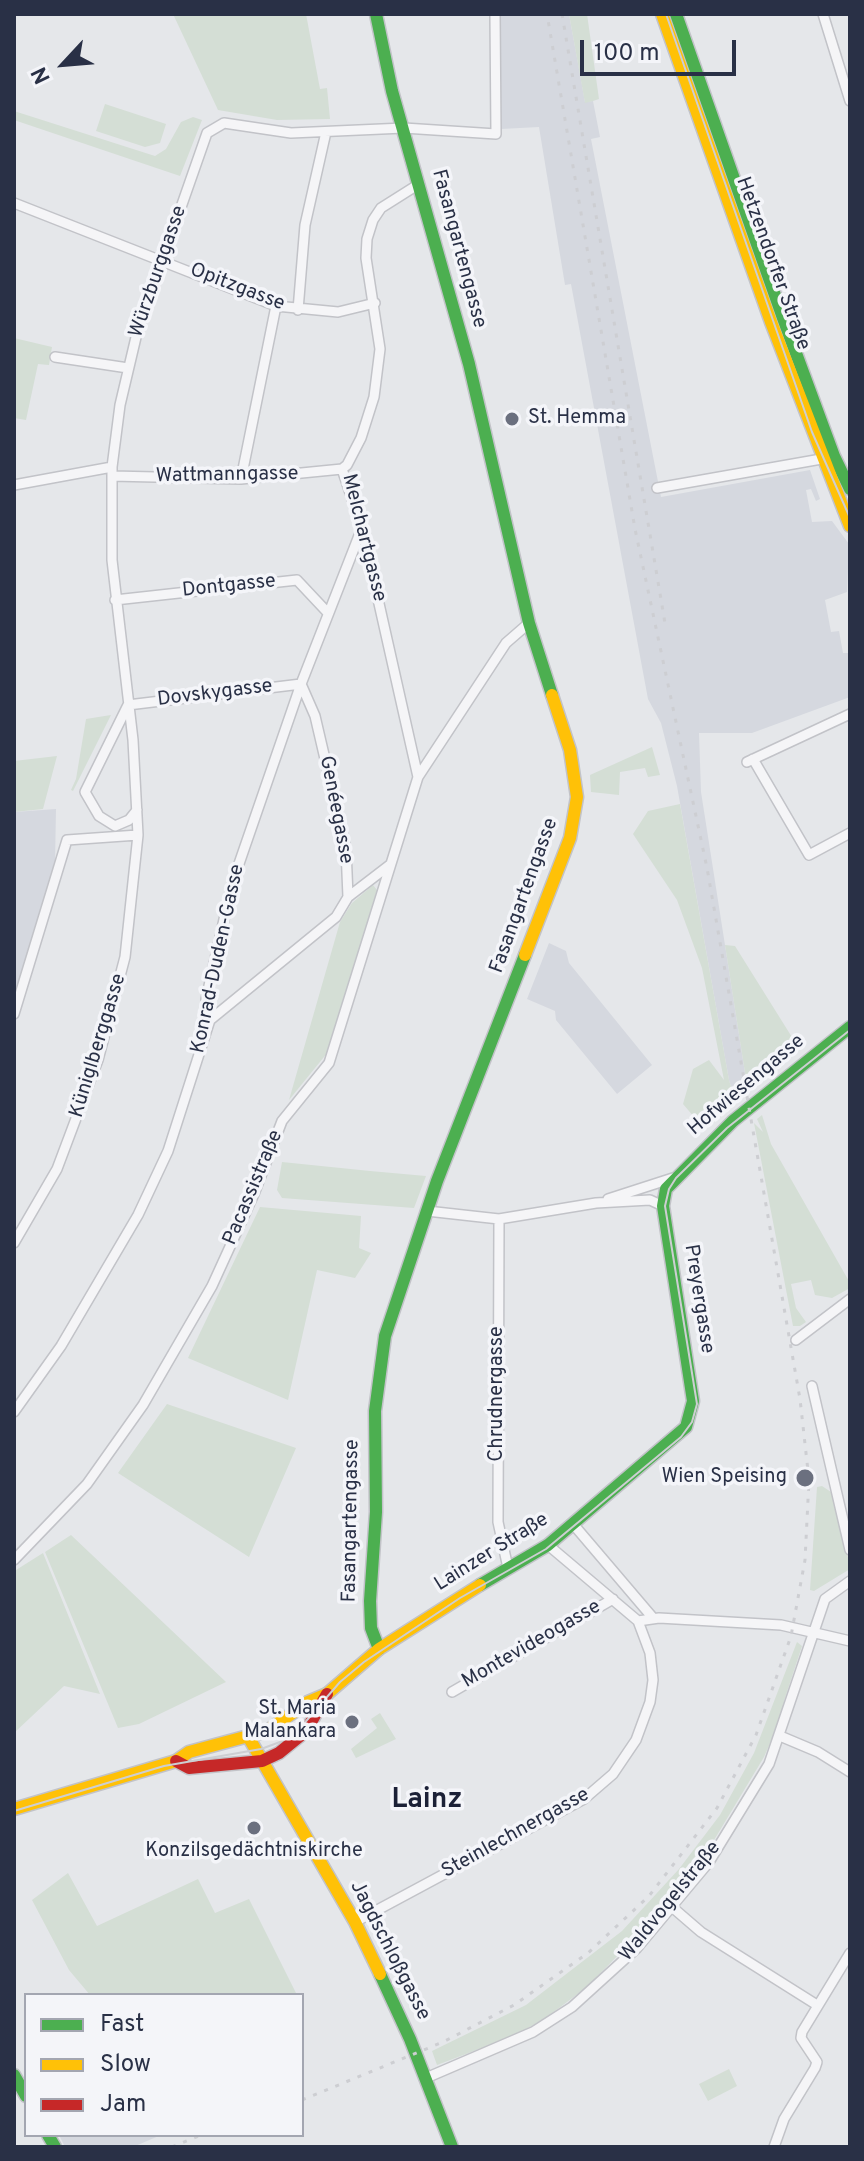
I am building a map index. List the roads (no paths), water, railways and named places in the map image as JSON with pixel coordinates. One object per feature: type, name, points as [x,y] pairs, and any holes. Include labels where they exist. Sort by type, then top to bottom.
[{"type":"main road","name":"Fasangartengasse","points":[[376,14],[392,91],[469,364],[529,623],[573,761],[577,797],[574,826],[427,1211],[385,1336],[376,1389],[376,1512],[370,1601],[371,1628],[379,1649]]},
{"type":"main road","name":"Hetzendorfer Straße","points":[[662,14],[829,457],[850,489]]},
{"type":"main road","name":"Hetzendorfer Straße","points":[[676,14],[850,526]]},
{"type":"main road","name":"Hofwiesengasse","points":[[663,1206],[673,1178],[733,1121],[850,1027]]},
{"type":"main road","name":"Preyergasse","points":[[663,1206],[693,1397]]},
{"type":"main road","name":"Lainzer Straße","points":[[14,1809],[176,1761],[189,1752],[249,1738],[327,1694],[379,1649],[548,1545],[686,1427],[693,1410],[693,1397]]},
{"type":"main road","name":"Lainzer Straße","points":[[176,1761],[189,1768],[262,1761],[279,1753],[306,1731],[319,1713],[327,1694]]},
{"type":"main road","name":"Jagdschloßgasse","points":[[249,1738],[355,1922],[426,2078],[452,2147]]},
{"type":"main road","points":[[14,2075],[24,2092]]},
{"type":"street","name":"Würzburggasse","points":[[137,809],[115,600],[112,472],[128,368],[162,259],[211,128],[224,123],[271,132],[404,128],[496,134],[495,14]]},
{"type":"street","points":[[823,14],[850,101]]},
{"type":"street","points":[[298,310],[305,225],[326,132]]},
{"type":"street","name":"Melchartgasse","points":[[418,777],[362,528],[342,469],[353,457],[374,397],[380,349],[366,258],[373,220],[393,198],[419,184]]},
{"type":"street","name":"Opitzgasse","points":[[14,203],[276,306],[338,312],[375,303]]},
{"type":"street","points":[[241,479],[276,306]]},
{"type":"street","points":[[55,357],[128,368]]},
{"type":"street","points":[[657,488],[829,457]]},
{"type":"street","name":"Wattmanngasse","points":[[14,485],[112,472],[241,479],[342,469]]},
{"type":"street","name":"Konrad-Duden-Gasse","points":[[14,1412],[61,1346],[138,1215],[168,1151],[210,1020],[206,999],[232,884],[301,684],[362,528]]},
{"type":"street","name":"Dontgasse","points":[[115,600],[297,580],[328,613]]},
{"type":"street","name":"Pacassistraße","points":[[14,1560],[87,1484],[143,1405],[212,1286],[254,1194],[282,1121],[329,1063],[418,777],[506,643],[529,623]]},
{"type":"street","name":"Dovskygasse","points":[[128,705],[301,684]]},
{"type":"street","name":"Genéegasse","points":[[301,684],[315,716],[346,849],[348,897]]},
{"type":"street","points":[[128,705],[85,792],[99,816],[115,826],[129,820],[137,809]]},
{"type":"street","points":[[850,714],[750,760],[809,855],[850,833]]},
{"type":"street","points":[[14,1014],[67,840],[138,835],[137,809]]},
{"type":"street","name":"Küniglberggasse","points":[[14,1243],[57,1169],[102,1048],[125,957],[138,835]]},
{"type":"street","points":[[210,1020],[336,917],[348,897],[391,864]]},
{"type":"street","name":"Hofwiesengasse","points":[[596,1203],[673,1178]]},
{"type":"street","name":"Hofwiesengasse","points":[[427,1211],[499,1219],[596,1203],[650,1200],[663,1206]]},
{"type":"street","name":"Chrudnergasse","points":[[499,1219],[498,1522],[508,1568]]},
{"type":"street","points":[[796,1340],[850,1299]]},
{"type":"street","points":[[812,1386],[850,1550]]},
{"type":"street","points":[[573,1524],[653,1618]]},
{"type":"street","points":[[548,1545],[638,1621],[653,1618],[781,1625],[850,1641]]},
{"type":"street","name":"Waldvogelstraße","points":[[426,2078],[504,2047],[572,2007],[637,1948],[672,1907],[709,1862],[769,1764],[825,1599],[850,1581]]},
{"type":"street","name":"Montevideogasse","points":[[452,1692],[613,1599]]},
{"type":"street","points":[[629,1614],[641,1605]]},
{"type":"street","name":"Steinlechnergasse","points":[[355,1922],[556,1816],[584,1799],[613,1774],[636,1740],[650,1702],[652,1662],[638,1621]]},
{"type":"street","points":[[780,1736],[818,1752],[850,1772]]},
{"type":"street","points":[[672,1907],[701,1932],[817,2005]]},
{"type":"street","points":[[774,2147],[784,2119],[815,2068],[813,2052],[801,2038],[817,2005],[850,1953]]},
{"type":"tram line","points":[[666,14],[812,432],[850,518]]},
{"type":"tram line","points":[[14,1811],[164,1766],[261,1749],[280,1742],[301,1727],[340,1682],[364,1662],[460,1598],[546,1549],[681,1437],[692,1422],[697,1404],[665,1206],[669,1189],[676,1178],[727,1128],[850,1030]]},
{"type":"railway","points":[[304,2099],[443,2042],[514,2005],[588,1953],[649,1896],[717,1808],[756,1735],[791,1636],[805,1560],[809,1480],[800,1399],[707,868],[635,529],[547,14]]},
{"type":"railway","points":[[562,14],[666,629]]},
{"type":"railway","points":[[172,2147],[196,2137]]},
{"type":"place","name":"St. Hemma","points":[[512,419]]},
{"type":"place","name":"Wien Speising","points":[[805,1478]]},
{"type":"place","name":"St. Maria Malankara","points":[[352,1722]]},
{"type":"place","name":"Konzilsgedächtniskirche","points":[[254,1828]]},
{"type":"district","name":"Lainz","points":[[427,1801]]}]
